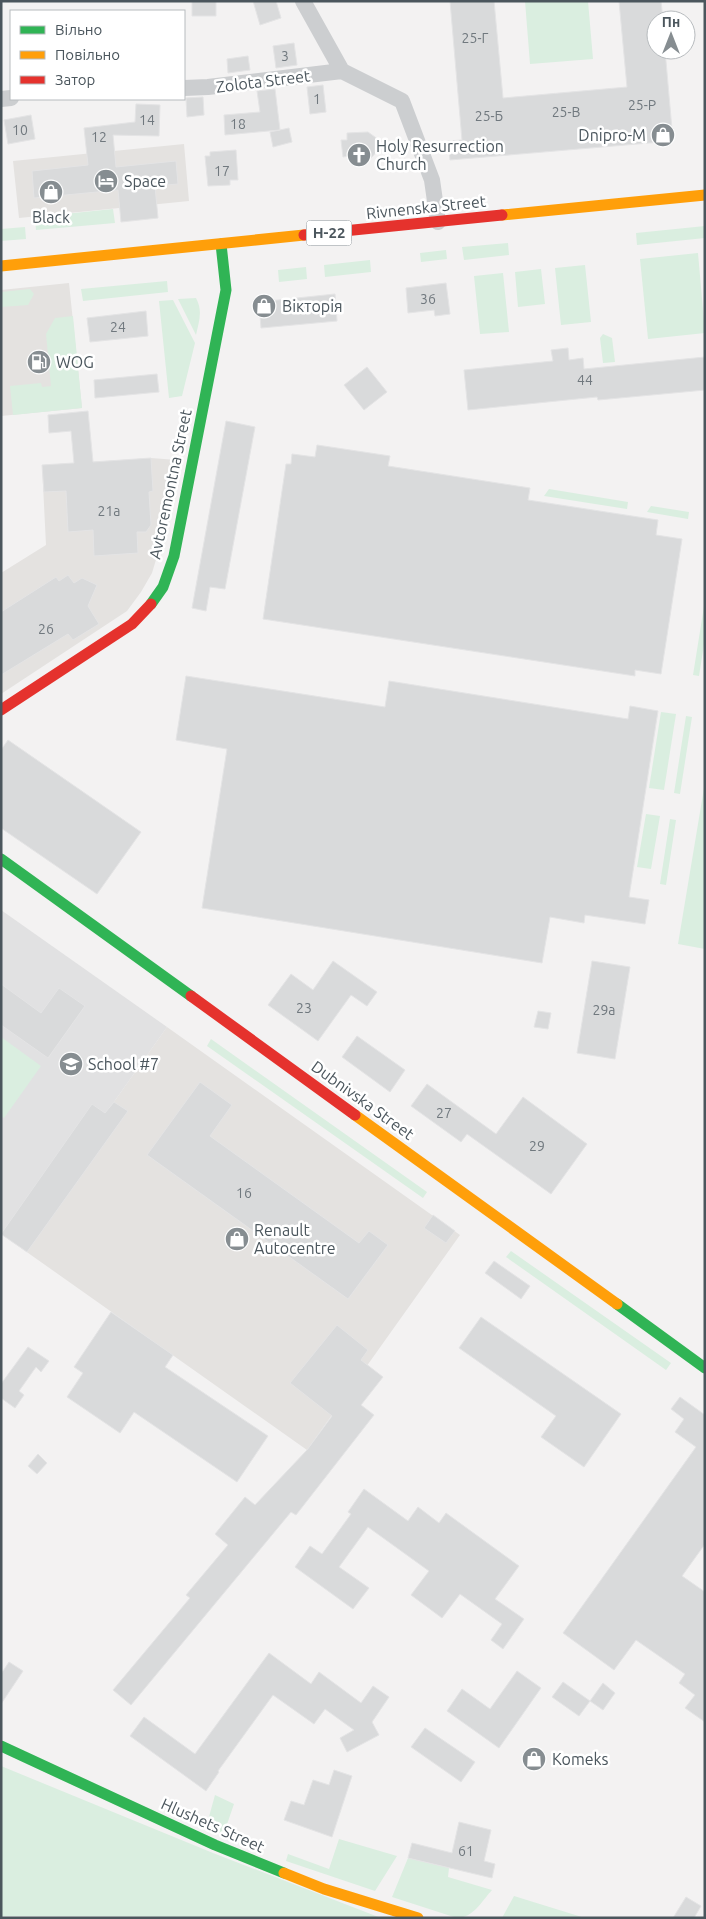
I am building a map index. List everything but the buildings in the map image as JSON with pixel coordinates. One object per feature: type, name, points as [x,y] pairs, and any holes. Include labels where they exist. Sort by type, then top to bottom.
[{"type":"main road","name":"Rivnenska Street","points":[[1,266],[705,195]]},
{"type":"main road","name":"Avtoremontna Street","points":[[1,710],[132,624],[149,607],[163,587],[174,556],[226,290],[221,244]]},
{"type":"main road","name":"Dubnivska Street","points":[[1,859],[705,1368]]},
{"type":"main road","name":"Hlushets Street","points":[[1,1746],[215,1845],[324,1889],[418,1918]]},
{"type":"street","points":[[303,1],[342,71],[402,101],[432,180],[438,222]]},
{"type":"street","name":"Zolota Street","points":[[185,88],[208,87],[342,71]]},
{"type":"shaded area","points":[[184,144],[189,201],[19,218],[13,161]]},
{"type":"shaded area","name":"WOG","points":[[69,283],[82,408],[1,416],[1,290]]},
{"type":"shaded area","points":[[151,458],[177,460],[161,543],[152,573],[141,592],[127,611],[1,694],[1,573],[46,545],[42,465]]},
{"type":"shaded area","name":"School #7","points":[[1,910],[167,1027],[14,1243],[1,1234]]},
{"type":"shaded area","name":"Renault Autocentre","points":[[167,1027],[460,1235],[307,1450],[14,1243]]},
{"type":"green space","points":[[525,1],[588,1],[593,59],[530,64]]},
{"type":"green space","points":[[113,209],[115,223],[36,230],[35,217]]},
{"type":"green space","points":[[705,226],[705,238],[637,245],[636,233]]},
{"type":"green space","points":[[25,227],[26,239],[1,241],[1,229]]},
{"type":"green space","points":[[508,243],[509,255],[464,260],[462,247]]},
{"type":"green space","points":[[446,250],[447,259],[421,262],[420,253]]},
{"type":"green space","points":[[698,253],[705,333],[648,339],[640,259]]},
{"type":"green space","points":[[370,260],[371,272],[325,277],[324,265]]},
{"type":"green space","points":[[585,265],[591,322],[561,325],[555,268]]},
{"type":"green space","points":[[306,267],[307,279],[279,282],[278,270]]},
{"type":"green space","points":[[541,269],[545,304],[518,307],[515,272]]},
{"type":"green space","points":[[503,273],[509,332],[480,334],[474,276]]},
{"type":"green space","points":[[167,281],[168,292],[83,301],[81,289]]},
{"type":"green space","points":[[30,289],[34,294],[28,305],[1,307],[1,292]]},
{"type":"green space","points":[[196,298],[200,312],[196,335],[178,299]]},
{"type":"green space","points":[[173,300],[195,343],[182,396],[169,398],[159,301]]},
{"type":"green space","points":[[73,316],[82,408],[13,415],[10,386],[41,383],[42,387],[51,386],[46,334],[55,318]]},
{"type":"green space","points":[[603,334],[612,338],[615,362],[603,363],[600,338]]},
{"type":"green space","points":[[549,489],[628,502],[627,509],[544,496]]},
{"type":"green space","points":[[651,506],[689,512],[688,519],[647,512]]},
{"type":"green space","points":[[705,600],[705,638],[699,676],[693,675]]},
{"type":"green space","points":[[661,712],[676,714],[664,790],[649,788]]},
{"type":"green space","points":[[686,716],[692,717],[680,794],[674,793]]},
{"type":"green space","points":[[705,782],[705,949],[678,944]]},
{"type":"green space","points":[[646,814],[660,816],[651,869],[637,867]]},
{"type":"green space","points":[[670,819],[676,820],[666,885],[660,884]]},
{"type":"green space","points":[[1,1037],[41,1066],[4,1118],[1,1116]]},
{"type":"green space","points":[[211,1039],[427,1192],[423,1198],[207,1046]]},
{"type":"green space","points":[[511,1251],[671,1363],[666,1370],[506,1257]]},
{"type":"green space","points":[[1,1766],[213,1853],[381,1918],[1,1916]]},
{"type":"green space","points":[[215,1795],[234,1804],[225,1830],[261,1845],[259,1850],[210,1829],[207,1824]]},
{"type":"green space","points":[[339,1839],[397,1856],[375,1891],[286,1861],[288,1854],[329,1869]]},
{"type":"green space","points":[[408,1858],[449,1868],[448,1877],[492,1890],[472,1912],[457,1918],[392,1897]]},
{"type":"green space","points":[[514,1896],[585,1918],[502,1918]]},
{"type":"traffic: fast","points":[[151,604],[163,587],[174,556],[226,290],[221,244]]},
{"type":"traffic: fast","points":[[1,859],[191,996]]},
{"type":"traffic: fast","points":[[617,1304],[705,1368]]},
{"type":"traffic: fast","points":[[1,1746],[215,1845],[284,1873]]},
{"type":"traffic: slow","points":[[502,215],[705,195]]},
{"type":"traffic: slow","points":[[1,266],[304,235]]},
{"type":"traffic: slow","points":[[355,1115],[617,1304]]},
{"type":"traffic: slow","points":[[284,1873],[324,1889],[418,1918]]},
{"type":"traffic: jam","points":[[304,235],[502,215]]},
{"type":"traffic: jam","points":[[1,710],[132,624],[151,604]]},
{"type":"traffic: jam","points":[[191,996],[355,1115]]},
{"type":"place","name":"Dnipro-M","points":[[663,135]]},
{"type":"place","name":"Holy Resurrection Church","points":[[359,155]]},
{"type":"place","name":"Space","points":[[106,181]]},
{"type":"place","name":"Black","points":[[51,192]]},
{"type":"place","name":"Вікторія","points":[[264,306]]},
{"type":"place","name":"WOG","points":[[39,362]]},
{"type":"place","name":"School #7","points":[[71,1064]]},
{"type":"place","name":"Renault Autocentre","points":[[237,1239]]},
{"type":"place","name":"Komeks","points":[[534,1759]]}]
